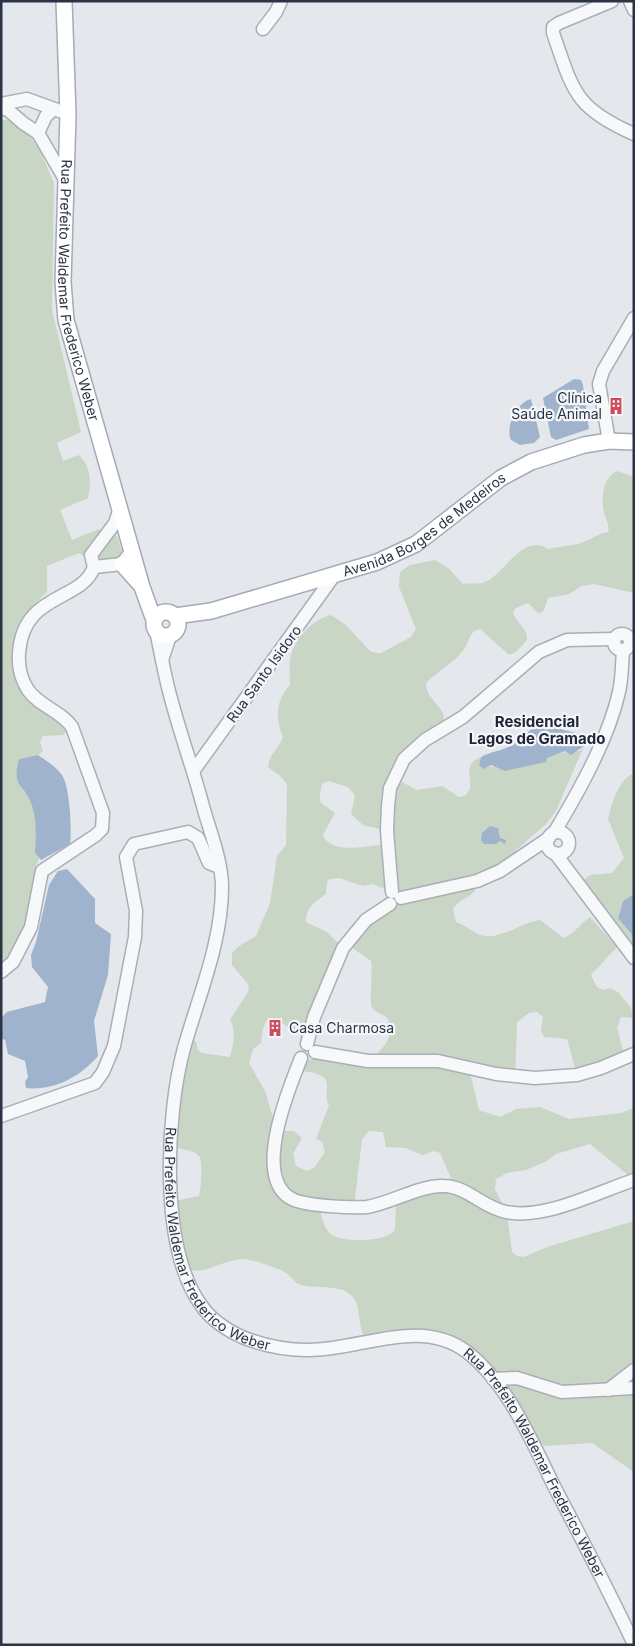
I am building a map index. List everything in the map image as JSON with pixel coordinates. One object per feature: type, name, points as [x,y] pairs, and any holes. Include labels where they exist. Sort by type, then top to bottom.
[{"type":"main road","name":"Rua Prefeito Waldemar Frederico Weber","points":[[64,1],[61,112],[66,181],[63,282],[66,320],[140,579],[166,624]]},
{"type":"main road","name":"Avenida Borges de Medeiros","points":[[166,624],[333,577],[377,562],[416,544],[501,478],[531,462],[569,448],[609,441],[634,442]]},
{"type":"main road","points":[[122,564],[140,579]]},
{"type":"street","points":[[263,30],[276,12],[281,1]]},
{"type":"street","points":[[612,1],[553,27],[553,33],[573,89],[583,102],[606,121],[634,134]]},
{"type":"street","points":[[630,1],[634,10]]},
{"type":"street","points":[[1,104],[27,99],[61,112]]},
{"type":"street","points":[[1,108],[8,110],[38,133],[66,181]]},
{"type":"street","points":[[38,133],[46,116],[61,112]]},
{"type":"street","points":[[609,441],[599,384],[604,371],[634,318]]},
{"type":"street","points":[[1,972],[13,962],[31,927],[42,871],[96,835],[104,822],[103,813],[72,727],[66,719],[28,690],[20,672],[19,660],[25,630],[31,618],[53,599],[85,582],[94,567],[91,556],[115,523],[120,508]]},
{"type":"street","points":[[94,567],[122,564],[126,559],[130,545]]},
{"type":"street","name":"Rua Santo Isidoro","points":[[194,770],[333,577]]},
{"type":"street","name":"Rua Prefeito Waldemar Frederico Weber","points":[[166,624],[162,660],[167,684],[194,770],[222,883],[218,928],[206,981],[184,1048],[172,1114],[171,1204],[174,1236],[183,1268],[195,1295],[201,1306],[224,1327],[257,1343],[307,1350],[389,1338],[424,1336],[439,1338],[467,1352],[493,1379],[526,1432],[634,1644]]},
{"type":"street","points":[[394,898],[387,831],[388,806],[390,788],[404,759],[425,740],[463,717],[539,652],[567,640],[614,639],[622,633],[632,638],[630,644],[623,650],[619,691],[613,714],[552,843]]},
{"type":"street","points":[[614,639],[615,645],[623,650]]},
{"type":"street","points":[[552,843],[562,853],[567,842],[573,802]]},
{"type":"street","points":[[1,1116],[95,1083],[110,1060],[135,937],[136,911],[126,867],[126,857],[129,849],[141,842],[188,832],[198,838],[209,863],[219,867]]},
{"type":"street","points":[[311,1048],[314,1017],[343,948],[350,937],[366,920],[394,898],[477,881],[552,843],[561,833],[567,842],[576,882]]},
{"type":"street","points":[[552,843],[576,882],[634,958]]},
{"type":"street","points":[[634,1054],[601,1068],[577,1075],[535,1078],[496,1074],[438,1061],[368,1060],[311,1048],[300,1049],[301,1058],[286,1094],[277,1131],[274,1166],[281,1187],[294,1200],[354,1208],[381,1204],[431,1187],[450,1186],[492,1208],[507,1213],[526,1213],[548,1210],[634,1180]]},
{"type":"street","points":[[608,1390],[634,1370]]},
{"type":"street","points":[[493,1379],[517,1378],[562,1392],[634,1388]]},
{"type":"green space","points":[[1,120],[8,120],[28,134],[39,148],[54,183],[52,310],[81,432],[57,443],[63,461],[79,455],[90,475],[88,498],[60,510],[72,540],[99,529],[102,534],[85,557],[79,553],[47,566],[47,592],[29,612],[22,624],[13,650],[14,677],[20,690],[33,704],[62,723],[66,730],[64,735],[43,736],[40,742],[43,751],[38,755],[19,759],[37,824],[35,853],[39,858],[34,874],[31,903],[24,929],[12,953],[1,966]]},
{"type":"green space","points":[[617,471],[634,477],[634,593],[594,584],[582,586],[569,594],[548,598],[544,610],[539,614],[528,603],[516,608],[513,612],[526,632],[527,640],[516,652],[509,655],[480,629],[474,631],[458,657],[426,683],[429,694],[441,710],[444,720],[443,725],[437,734],[414,749],[398,780],[417,790],[442,786],[459,797],[465,796],[470,789],[470,766],[481,757],[479,765],[502,768],[512,767],[560,753],[580,751],[584,746],[556,811],[546,824],[514,852],[522,858],[477,881],[475,891],[459,902],[453,910],[456,922],[478,934],[488,936],[503,933],[540,920],[564,938],[590,917],[617,947],[591,975],[597,987],[604,990],[610,988],[618,992],[631,1008],[633,1018],[621,1017],[617,1028],[625,1058],[577,1075],[567,1039],[544,1037],[541,1031],[543,1017],[537,1012],[529,1013],[517,1022],[515,1077],[469,1068],[479,1110],[500,1117],[516,1109],[540,1107],[569,1119],[621,1113],[634,1108],[634,1180],[590,1144],[556,1154],[547,1161],[526,1170],[507,1173],[496,1179],[495,1189],[507,1213],[512,1252],[517,1256],[524,1257],[547,1247],[634,1221],[634,1472],[592,1443],[545,1446],[537,1441],[493,1379],[439,1338],[368,1342],[364,1336],[355,1301],[347,1292],[335,1288],[301,1285],[282,1271],[246,1259],[235,1260],[198,1271],[183,1268],[175,1201],[199,1196],[201,1164],[197,1154],[172,1146],[188,1035],[196,1042],[198,1050],[202,1053],[230,1057],[234,1034],[230,1020],[249,990],[248,984],[232,965],[232,953],[239,946],[256,936],[270,903],[277,856],[286,845],[287,784],[268,767],[270,759],[283,737],[280,730],[278,710],[282,696],[290,685],[290,660],[299,638],[310,626],[331,615],[346,625],[370,651],[381,653],[411,637],[416,629],[399,587],[400,572],[410,565],[435,560],[448,568],[463,584],[483,583],[491,579],[522,550],[530,546],[539,545],[548,549],[573,545],[608,532],[603,507],[603,495],[608,479]],"holes":[[[328,781],[348,787],[355,796],[351,814],[363,825],[387,831],[388,844],[352,848],[334,845],[327,841],[323,835],[335,813],[321,802],[320,796],[322,784]],[[339,878],[363,886],[372,884],[392,892],[398,903],[350,937],[351,947],[371,961],[371,1005],[374,1010],[388,1019],[390,1033],[383,1048],[368,1061],[315,1056],[310,1060],[304,1060],[302,1071],[314,1073],[325,1079],[329,1105],[316,1139],[322,1142],[325,1152],[314,1168],[307,1171],[296,1166],[293,1154],[302,1138],[294,1131],[277,1131],[265,1091],[249,1063],[253,1049],[261,1043],[263,1028],[267,1020],[282,1023],[296,1033],[309,1031],[343,948],[327,932],[306,922],[309,909],[326,894],[327,882],[330,879]],[[369,1131],[383,1132],[386,1147],[405,1148],[423,1155],[434,1151],[440,1153],[453,1183],[396,1204],[395,1230],[390,1234],[365,1240],[338,1238],[329,1233],[318,1204],[354,1207],[362,1139]]]},
{"type":"green space","points":[[112,534],[117,536],[123,554],[118,560],[95,560]]},
{"type":"green space","points":[[634,773],[634,894],[623,901],[618,917],[634,937],[634,952],[579,884],[590,875],[612,873],[624,858],[608,819],[620,786],[628,776]]},
{"type":"water","points":[[574,379],[581,380],[583,385],[589,429],[556,440],[551,437],[543,398]]},
{"type":"water","points":[[531,399],[540,437],[534,443],[520,445],[511,440],[511,422],[521,405]]},
{"type":"water","points":[[537,723],[580,734],[585,741],[584,746],[571,755],[565,751],[547,758],[546,762],[505,771],[491,765],[483,769],[479,765],[481,757],[511,746]]},
{"type":"water","points":[[38,755],[54,767],[65,781],[69,798],[71,829],[70,844],[41,860],[35,853],[34,812],[17,776],[19,759]]},
{"type":"water","points":[[490,826],[498,828],[500,838],[506,840],[505,844],[500,841],[496,844],[484,844],[481,840],[482,833]]},
{"type":"water","points":[[67,869],[95,899],[95,923],[111,934],[108,975],[94,1021],[98,1056],[91,1064],[66,1081],[47,1087],[26,1088],[25,1082],[28,1077],[25,1061],[8,1054],[5,1040],[1,1038],[1,1018],[7,1012],[45,1002],[48,987],[32,967],[31,955],[36,942],[49,885],[58,871]]},
{"type":"water","points":[[634,894],[634,937],[618,918],[623,901]]},
{"type":"place","name":"Clínica Saúde Animal","points":[[616,406]]},
{"type":"place","name":"Casa Charmosa","points":[[275,1028]]},
{"type":"district","name":"Residencial Lagos de Gramado","points":[[537,730]]}]
